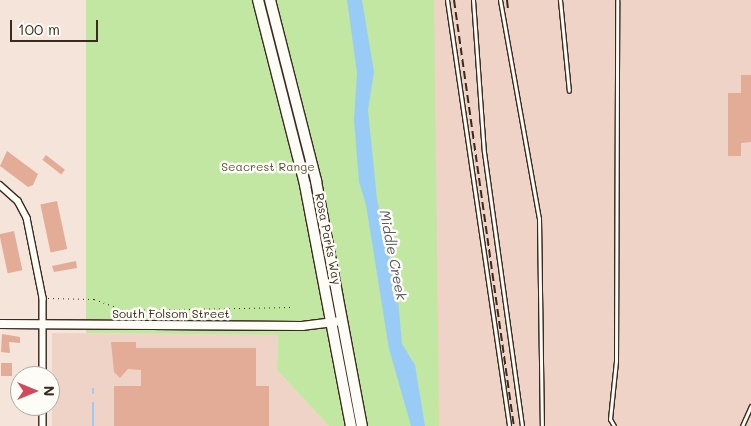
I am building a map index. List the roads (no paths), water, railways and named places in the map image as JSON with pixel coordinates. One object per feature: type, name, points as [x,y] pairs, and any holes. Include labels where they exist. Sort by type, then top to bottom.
[{"type":"highway","name":"Rosa Parks Way","points":[[258,0],[298,154],[351,426]]},
{"type":"highway","name":"Rosa Parks Way","points":[[270,0],[303,126],[362,426]]},
{"type":"street","points":[[0,185],[18,201],[27,218],[42,298],[42,366]]},
{"type":"street","name":"South Folsom Street","points":[[0,324],[331,324],[342,322]]},
{"type":"lane","points":[[447,0],[509,426]]},
{"type":"lane","points":[[473,0],[484,152],[522,426]]},
{"type":"lane","points":[[500,0],[539,218],[542,426]]},
{"type":"lane","points":[[560,0],[569,91]]},
{"type":"lane","points":[[614,426],[610,419],[616,361],[617,0]]},
{"type":"lane","points":[[742,426],[751,406]]},
{"type":"water","points":[[347,0],[362,0],[374,72],[368,110],[377,199],[397,288],[402,344],[415,365],[425,426],[411,426],[389,349],[366,205],[359,182],[354,120],[357,73]]},
{"type":"waterway","points":[[93,403],[93,426]]},
{"type":"railway","points":[[454,0],[514,426]]},
{"type":"railway","points":[[507,0],[508,9]]},
{"type":"park label","name":"Seacrest Range","points":[[268,167]]},
{"type":"water label","name":"Middle Creek","points":[[393,255]]}]
